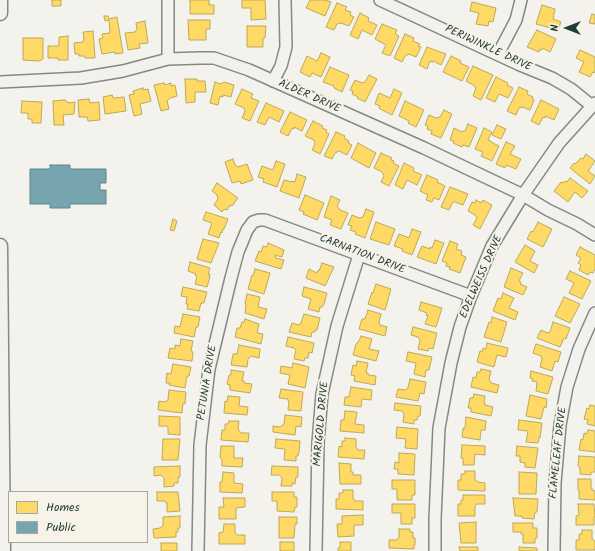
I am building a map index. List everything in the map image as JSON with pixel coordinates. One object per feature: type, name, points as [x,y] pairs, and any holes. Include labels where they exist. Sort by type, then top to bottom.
[{"type":"main road","points":[[0,0],[0,13]]},
{"type":"main road","points":[[0,246],[3,551]]},
{"type":"street","points":[[168,0],[168,59]]},
{"type":"street","points":[[273,81],[281,66],[286,47],[285,0]]},
{"type":"street","name":"PERIWINKLE DRIVE","points":[[380,0],[395,3],[558,82],[594,104]]},
{"type":"street","points":[[498,54],[516,20],[521,0]]},
{"type":"street","name":"ALDER DRIVE","points":[[0,82],[81,78],[123,71],[168,59],[214,58],[234,64],[424,148],[523,196],[595,235]]},
{"type":"street","name":"EDELWEISS DRIVE","points":[[435,551],[435,511],[439,428],[451,363],[460,327],[471,296],[492,246],[523,196],[559,143],[594,104]]},
{"type":"street","name":"CARNATION DRIVE","points":[[253,222],[265,220],[471,296]]},
{"type":"street","name":"PETUNIA DRIVE","points":[[198,551],[198,486],[200,445],[209,369],[232,271],[247,230],[253,222]]},
{"type":"street","name":"MARIGOLD DRIVE","points":[[316,551],[318,442],[322,394],[337,326],[359,254]]},
{"type":"street","name":"FLAMELEAF DRIVE","points":[[554,551],[555,483],[560,425],[567,387],[579,349],[595,313]]},
{"type":"building: Homes","points":[[52,0],[61,0],[61,6],[52,6]]},
{"type":"building: Homes","points":[[190,0],[209,0],[209,5],[214,5],[214,14],[190,14]]},
{"type":"building: Homes","points":[[242,0],[265,0],[266,19],[251,20],[251,8],[242,8]]},
{"type":"building: Homes","points":[[310,0],[325,0],[331,2],[325,16],[306,8]]},
{"type":"building: Homes","points":[[472,2],[496,8],[493,22],[489,21],[488,26],[476,24],[479,13],[470,11]]},
{"type":"building: Homes","points":[[337,3],[347,7],[345,10],[351,12],[350,15],[354,17],[349,26],[341,23],[337,24],[334,30],[326,27]]},
{"type":"building: Homes","points":[[542,5],[555,9],[553,19],[561,22],[558,30],[536,24]]},
{"type":"building: Homes","points":[[360,13],[369,18],[368,21],[377,25],[372,35],[362,30],[358,39],[350,35]]},
{"type":"building: Homes","points":[[592,14],[595,15],[595,24],[589,23]]},
{"type":"building: Homes","points":[[104,16],[108,16],[109,19],[117,17],[123,53],[115,54],[115,52],[102,54],[99,39],[103,38],[102,34],[110,33],[109,20],[105,21]]},
{"type":"building: Homes","points":[[188,20],[210,20],[210,29],[206,29],[206,40],[189,40]]},
{"type":"building: Homes","points":[[145,21],[148,43],[139,44],[140,48],[128,50],[125,33],[135,32],[137,29],[136,23]]},
{"type":"building: Homes","points":[[382,24],[397,30],[395,34],[399,36],[390,56],[382,53],[386,45],[375,39]]},
{"type":"building: Homes","points":[[247,26],[266,26],[265,38],[263,38],[263,47],[247,47]]},
{"type":"building: Homes","points":[[537,30],[556,39],[550,52],[543,48],[542,50],[540,49],[539,52],[527,47]]},
{"type":"building: Homes","points":[[93,31],[95,58],[85,58],[85,56],[75,54],[74,43],[83,42],[83,32]]},
{"type":"building: Homes","points":[[405,34],[414,38],[413,41],[420,44],[418,46],[421,47],[416,57],[409,54],[405,56],[402,62],[394,58]]},
{"type":"building: Homes","points":[[68,36],[68,60],[48,58],[48,46],[59,46],[59,37]]},
{"type":"building: Homes","points":[[23,38],[43,38],[43,59],[39,61],[23,60]]},
{"type":"building: Homes","points":[[427,47],[446,54],[441,65],[430,61],[427,69],[419,65]]},
{"type":"building: Homes","points":[[580,50],[595,57],[595,71],[590,77],[579,72],[584,62],[576,58]]},
{"type":"building: Homes","points":[[321,53],[330,57],[321,77],[312,73],[310,77],[300,72],[307,56],[317,61]]},
{"type":"building: Homes","points":[[451,56],[461,61],[460,63],[469,67],[462,81],[443,72]]},
{"type":"building: Homes","points":[[473,66],[493,75],[481,100],[473,96],[476,88],[475,86],[466,81]]},
{"type":"building: Homes","points":[[330,67],[349,75],[342,92],[334,88],[334,86],[323,82]]},
{"type":"building: Homes","points":[[369,75],[377,79],[365,102],[352,94],[353,91],[350,90],[355,80],[362,83],[365,82]]},
{"type":"building: Homes","points":[[496,77],[508,83],[507,85],[513,88],[508,98],[499,94],[495,102],[486,98]]},
{"type":"building: Homes","points":[[185,79],[205,81],[206,92],[195,92],[195,102],[186,103]]},
{"type":"building: Homes","points":[[215,82],[220,84],[224,82],[234,85],[231,97],[223,95],[223,97],[220,96],[218,105],[210,103]]},
{"type":"building: Homes","points":[[164,83],[165,85],[171,83],[171,86],[175,85],[177,96],[170,98],[167,101],[169,109],[161,111],[154,85]]},
{"type":"building: Homes","points":[[519,87],[528,91],[527,94],[533,97],[532,99],[534,100],[530,110],[522,107],[519,108],[516,115],[507,111]]},
{"type":"building: Homes","points":[[143,88],[143,90],[148,89],[151,101],[140,104],[142,114],[134,116],[129,95],[134,94],[133,91]]},
{"type":"building: Homes","points":[[242,89],[253,94],[251,98],[259,101],[250,121],[242,118],[245,111],[244,108],[235,104]]},
{"type":"building: Homes","points":[[394,89],[402,93],[392,115],[382,110],[379,108],[380,106],[375,104],[379,93],[390,98]]},
{"type":"building: Homes","points":[[112,95],[113,98],[124,97],[126,111],[105,114],[103,97]]},
{"type":"building: Homes","points":[[89,99],[90,103],[99,102],[100,120],[88,121],[87,117],[79,117],[78,100]]},
{"type":"building: Homes","points":[[64,100],[68,103],[75,102],[74,114],[63,115],[64,125],[54,125],[53,101]]},
{"type":"building: Homes","points":[[541,100],[559,109],[554,120],[545,116],[539,125],[531,121]]},
{"type":"building: Homes","points":[[22,101],[42,102],[41,123],[32,123],[32,119],[28,119],[28,113],[21,113]]},
{"type":"building: Homes","points":[[405,101],[424,110],[416,127],[408,123],[409,121],[399,116]]},
{"type":"building: Homes","points":[[266,103],[284,111],[279,122],[269,117],[265,125],[257,122]]},
{"type":"building: Homes","points":[[444,110],[452,114],[441,138],[431,134],[432,131],[427,129],[428,126],[425,125],[429,115],[436,118],[440,117]]},
{"type":"building: Homes","points":[[290,112],[307,120],[302,131],[294,127],[288,136],[280,132]]},
{"type":"building: Homes","points":[[313,121],[323,126],[322,128],[327,130],[326,132],[329,134],[320,154],[312,150],[315,144],[314,140],[305,136]]},
{"type":"building: Homes","points":[[468,124],[477,128],[469,147],[463,145],[462,147],[453,143],[454,141],[450,140],[454,128],[462,132],[465,131]]},
{"type":"building: Homes","points":[[497,125],[506,129],[501,139],[492,135]]},
{"type":"building: Homes","points":[[484,128],[492,132],[488,140],[499,146],[492,161],[481,156],[483,152],[475,149]]},
{"type":"building: Homes","points":[[336,132],[345,136],[344,138],[352,145],[347,155],[339,151],[335,153],[332,159],[324,156]]},
{"type":"building: Homes","points":[[506,142],[515,146],[510,154],[521,159],[516,169],[506,165],[505,168],[496,164]]},
{"type":"building: Homes","points":[[358,143],[376,153],[369,168],[351,158]]},
{"type":"building: Homes","points":[[381,153],[392,158],[391,160],[394,161],[393,163],[399,166],[389,186],[381,182],[384,176],[382,172],[374,168]]},
{"type":"building: Homes","points":[[586,154],[595,161],[588,171],[595,176],[590,184],[570,168],[581,158],[583,159]]},
{"type":"building: Homes","points":[[233,159],[235,165],[238,167],[247,164],[253,180],[241,184],[240,181],[232,183],[225,162]]},
{"type":"building: Homes","points":[[276,161],[285,164],[277,187],[263,182],[264,179],[258,177],[262,166],[273,170]]},
{"type":"building: Homes","points":[[404,163],[414,168],[413,171],[422,175],[417,185],[407,180],[403,189],[395,185]]},
{"type":"building: Homes","points":[[297,174],[306,177],[299,198],[280,191],[284,180],[295,182]]},
{"type":"building: Homes","points":[[427,175],[438,180],[437,182],[445,186],[439,200],[434,198],[432,202],[426,200],[428,195],[420,191]]},
{"type":"building: Homes","points":[[570,178],[588,191],[582,198],[575,192],[568,202],[554,191],[561,182],[567,182]]},
{"type":"building: Homes","points":[[217,183],[238,198],[232,206],[230,205],[227,210],[224,209],[222,212],[214,205],[218,199],[217,195],[212,191]]},
{"type":"building: Homes","points":[[450,187],[468,194],[463,205],[453,202],[449,210],[441,207]]},
{"type":"building: Homes","points":[[305,195],[324,203],[317,220],[303,214],[304,212],[299,210]]},
{"type":"building: Homes","points":[[331,196],[340,200],[337,206],[340,210],[348,213],[341,229],[330,225],[332,220],[324,217]]},
{"type":"building: Homes","points":[[476,200],[481,203],[483,200],[492,205],[480,229],[473,225],[477,218],[475,215],[468,211],[472,202],[475,203]]},
{"type":"building: Homes","points":[[366,209],[374,212],[365,238],[355,234],[356,232],[350,230],[352,226],[348,225],[352,215],[359,218],[363,217]]},
{"type":"building: Homes","points":[[206,212],[228,219],[219,238],[208,234],[212,223],[203,220]]},
{"type":"building: Homes","points":[[173,219],[177,221],[174,231],[170,230]]},
{"type":"building: Homes","points":[[376,222],[395,229],[389,245],[370,239]]},
{"type":"building: Homes","points":[[538,222],[552,229],[543,247],[527,239],[531,231],[533,232]]},
{"type":"building: Homes","points":[[412,229],[421,232],[412,255],[402,251],[403,249],[394,246],[399,234],[409,238]]},
{"type":"building: Homes","points":[[203,239],[219,243],[211,263],[197,259]]},
{"type":"building: Homes","points":[[435,240],[444,243],[436,264],[417,257],[422,246],[430,249],[430,247],[432,248]]},
{"type":"building: Homes","points":[[450,241],[458,244],[456,249],[462,251],[461,255],[466,257],[460,273],[449,269],[450,267],[446,266],[447,263],[442,261]]},
{"type":"building: Homes","points":[[268,243],[284,250],[282,257],[275,255],[276,258],[284,260],[281,269],[255,261],[259,251],[261,252],[263,246],[267,247]]},
{"type":"building: Homes","points":[[525,245],[535,251],[530,261],[538,265],[534,273],[515,262]]},
{"type":"building: Homes","points":[[580,247],[595,255],[595,269],[593,273],[590,272],[588,275],[579,270],[581,265],[578,263],[581,258],[576,255]]},
{"type":"building: Homes","points":[[190,262],[210,268],[208,274],[210,274],[210,277],[207,287],[195,284],[196,274],[188,271]]},
{"type":"building: Homes","points":[[322,263],[334,267],[325,286],[306,278],[309,269],[317,273]]},
{"type":"building: Homes","points":[[511,268],[523,273],[519,281],[521,282],[520,284],[527,287],[523,295],[504,287]]},
{"type":"building: Homes","points":[[255,269],[270,273],[264,294],[248,289]]},
{"type":"building: Homes","points":[[570,271],[591,281],[582,299],[569,293],[574,283],[566,279]]},
{"type":"building: Homes","points":[[376,284],[391,289],[385,310],[368,304]]},
{"type":"building: Homes","points":[[183,287],[207,292],[204,303],[201,303],[199,311],[187,309],[187,297],[181,296]]},
{"type":"building: Homes","points":[[304,287],[327,293],[324,304],[320,307],[319,312],[308,309],[311,299],[302,296]]},
{"type":"building: Homes","points":[[503,293],[514,298],[509,308],[518,312],[515,320],[493,311],[498,298],[501,299]]},
{"type":"building: Homes","points":[[247,294],[260,297],[258,307],[267,309],[264,319],[245,313]]},
{"type":"building: Homes","points":[[564,297],[580,304],[570,323],[555,316]]},
{"type":"building: Homes","points":[[421,302],[442,308],[436,327],[425,324],[428,316],[426,315],[427,313],[419,310]]},
{"type":"building: Homes","points":[[368,310],[381,314],[379,322],[380,325],[387,327],[385,336],[359,329],[362,319],[365,319]]},
{"type":"building: Homes","points":[[183,314],[200,317],[194,337],[174,333],[175,326],[180,327]]},
{"type":"building: Homes","points":[[304,314],[320,318],[317,330],[312,332],[311,337],[289,332],[292,323],[298,325],[301,323]]},
{"type":"building: Homes","points":[[492,317],[507,322],[501,342],[484,337],[489,322],[491,323]]},
{"type":"building: Homes","points":[[245,319],[259,324],[257,333],[263,334],[261,344],[235,337],[237,328],[240,328]]},
{"type":"building: Homes","points":[[553,322],[570,328],[566,339],[564,338],[560,347],[537,338],[541,330],[548,333],[550,332]]},
{"type":"building: Homes","points":[[413,327],[437,333],[433,349],[429,348],[428,351],[418,349],[420,341],[418,337],[411,335]]},
{"type":"building: Homes","points":[[361,336],[372,339],[369,349],[379,351],[376,361],[353,355],[356,344]]},
{"type":"building: Homes","points":[[288,337],[314,343],[312,353],[309,352],[308,358],[305,358],[304,361],[294,359],[296,350],[286,346]]},
{"type":"building: Homes","points":[[181,339],[193,341],[191,351],[193,352],[192,361],[168,358],[170,348],[175,349],[175,345],[180,346]]},
{"type":"building: Homes","points":[[487,343],[508,348],[506,357],[497,355],[494,367],[477,362],[480,351],[483,351],[483,348],[486,349]]},
{"type":"building: Homes","points":[[536,344],[561,352],[558,362],[555,361],[552,371],[540,367],[542,359],[541,356],[533,353]]},
{"type":"building: Homes","points":[[239,345],[260,349],[259,358],[251,356],[248,359],[247,367],[231,365],[233,354],[237,354]]},
{"type":"building: Homes","points":[[408,352],[432,357],[429,370],[426,370],[425,377],[414,374],[416,363],[406,361]]},
{"type":"building: Homes","points":[[357,361],[368,363],[366,373],[368,373],[368,375],[376,376],[375,385],[354,381],[355,376],[351,375],[353,365],[356,366]]},
{"type":"building: Homes","points":[[293,363],[309,367],[305,388],[288,384],[290,375],[280,373],[281,366],[292,368]]},
{"type":"building: Homes","points":[[173,364],[191,367],[189,376],[187,376],[185,388],[166,383],[167,373],[171,374]]},
{"type":"building: Homes","points":[[481,369],[491,371],[489,379],[491,383],[499,385],[497,393],[471,387],[473,377],[476,378],[477,372],[480,372]]},
{"type":"building: Homes","points":[[231,370],[244,372],[242,381],[244,381],[244,383],[252,384],[250,393],[230,390],[230,385],[227,384],[229,375],[231,375]]},
{"type":"building: Homes","points":[[531,371],[553,377],[548,394],[536,391],[537,382],[532,381],[533,379],[530,378]]},
{"type":"building: Homes","points":[[410,379],[426,382],[424,394],[420,393],[418,401],[396,397],[398,389],[405,390],[408,388]]},
{"type":"building: Homes","points":[[351,387],[372,390],[371,400],[362,399],[361,407],[344,405],[345,397],[349,397]]},
{"type":"building: Homes","points":[[281,389],[303,392],[301,411],[288,410],[288,399],[279,398]]},
{"type":"building: Homes","points":[[169,390],[186,392],[185,404],[183,403],[182,413],[158,410],[159,401],[165,402],[168,400]]},
{"type":"building: Homes","points":[[474,394],[485,396],[485,405],[493,407],[491,416],[471,412],[471,408],[468,408],[470,398],[473,398]]},
{"type":"building: Homes","points":[[530,395],[547,399],[546,408],[544,407],[541,419],[526,416]]},
{"type":"building: Homes","points":[[228,396],[240,397],[239,406],[248,407],[247,415],[224,413],[225,401],[227,402]]},
{"type":"building: Homes","points":[[395,403],[421,406],[420,416],[418,416],[417,420],[414,420],[414,424],[403,422],[404,414],[402,411],[394,410]]},
{"type":"building: Homes","points":[[590,405],[595,406],[595,426],[587,424],[588,420],[584,419],[587,408],[589,409]]},
{"type":"building: Homes","points":[[345,411],[357,412],[355,424],[364,425],[364,433],[340,431],[341,420],[344,420]]},
{"type":"building: Homes","points":[[285,415],[302,417],[301,427],[296,426],[295,435],[273,432],[273,426],[280,427],[284,424]]},
{"type":"building: Homes","points":[[159,416],[180,417],[180,435],[168,434],[167,426],[159,426]]},
{"type":"building: Homes","points":[[466,417],[486,421],[485,430],[481,430],[480,440],[462,437]]},
{"type":"building: Homes","points":[[519,420],[542,423],[538,443],[526,442],[528,431],[518,430]]},
{"type":"building: Homes","points":[[229,421],[239,421],[238,429],[241,433],[249,433],[248,442],[221,440],[222,430],[225,430],[225,424],[228,424]]},
{"type":"building: Homes","points":[[397,427],[418,429],[417,449],[405,448],[406,439],[396,438]]},
{"type":"building: Homes","points":[[588,430],[595,431],[595,452],[579,450],[581,439],[583,440],[584,433],[587,434]]},
{"type":"building: Homes","points":[[345,438],[356,439],[356,447],[358,450],[365,450],[364,459],[338,457],[339,446],[342,447],[342,441],[345,441]]},
{"type":"building: Homes","points":[[163,439],[180,439],[178,460],[162,460]]},
{"type":"building: Homes","points":[[276,439],[300,441],[296,461],[284,460],[285,449],[275,448]]},
{"type":"building: Homes","points":[[462,445],[485,446],[485,455],[475,454],[474,465],[463,465],[463,458],[461,458]]},
{"type":"building: Homes","points":[[221,446],[234,446],[234,458],[243,458],[242,467],[222,466],[222,460],[220,457]]},
{"type":"building: Homes","points":[[517,446],[538,448],[535,468],[525,467],[525,463],[520,462],[520,456],[516,456]]},
{"type":"building: Homes","points":[[399,453],[415,454],[414,475],[398,474],[398,469],[394,469],[395,462],[399,463]]},
{"type":"building: Homes","points":[[579,456],[595,457],[595,472],[591,472],[591,475],[580,474],[580,468],[578,466]]},
{"type":"building: Homes","points":[[339,463],[351,464],[351,472],[353,472],[353,475],[361,475],[361,484],[340,484]]},
{"type":"building: Homes","points":[[180,466],[180,477],[178,477],[178,483],[174,483],[174,486],[164,487],[164,478],[161,475],[154,476],[154,467]]},
{"type":"building: Homes","points":[[272,466],[298,467],[298,477],[296,477],[295,484],[292,483],[292,486],[281,486],[282,478],[279,475],[271,475]]},
{"type":"building: Homes","points":[[465,471],[475,471],[475,480],[485,483],[485,491],[458,490],[458,480],[461,480],[461,474],[465,474]]},
{"type":"building: Homes","points":[[223,472],[234,473],[234,483],[243,484],[242,493],[220,492],[220,482],[222,482]]},
{"type":"building: Homes","points":[[519,472],[537,473],[536,494],[519,494]]},
{"type":"building: Homes","points":[[578,479],[591,479],[591,488],[595,491],[595,500],[579,499]]},
{"type":"building: Homes","points":[[392,480],[415,480],[415,495],[412,495],[412,500],[397,500],[397,489],[392,489]]},
{"type":"building: Homes","points":[[343,490],[353,490],[353,498],[355,501],[363,501],[363,510],[336,509],[336,499],[339,499],[339,493],[343,493]]},
{"type":"building: Homes","points":[[157,492],[178,492],[180,511],[167,512],[167,503],[165,501],[157,501]]},
{"type":"building: Homes","points":[[272,492],[294,492],[294,497],[297,497],[297,507],[295,507],[294,512],[277,511],[277,501],[272,501]]},
{"type":"building: Homes","points":[[463,495],[485,495],[485,504],[477,504],[475,506],[475,516],[458,516],[458,504],[461,504]]},
{"type":"building: Homes","points":[[223,498],[245,498],[245,507],[236,508],[236,519],[219,519],[219,507],[224,507]]},
{"type":"building: Homes","points":[[513,498],[538,499],[537,512],[535,512],[534,519],[515,516]]},
{"type":"building: Homes","points":[[392,504],[415,504],[415,518],[412,518],[412,524],[401,524],[401,513],[392,513]]},
{"type":"building: Homes","points":[[578,504],[594,504],[594,525],[576,525],[576,516],[579,515]]},
{"type":"building: Homes","points":[[363,515],[363,525],[354,526],[354,536],[338,537],[337,524],[342,524],[342,516]]},
{"type":"building: Homes","points":[[180,516],[180,528],[178,528],[178,532],[176,532],[176,537],[154,538],[153,529],[163,526],[163,517]]},
{"type":"building: Homes","points":[[279,517],[297,517],[294,538],[279,538]]},
{"type":"building: Homes","points":[[476,522],[476,543],[461,543],[459,523]]},
{"type":"building: Homes","points":[[513,523],[533,523],[533,528],[537,528],[537,538],[535,538],[535,543],[523,543],[523,534],[521,534],[521,532],[513,532]]},
{"type":"building: Homes","points":[[224,524],[235,524],[235,533],[237,535],[245,535],[245,544],[219,544],[219,533],[223,532]]},
{"type":"building: Homes","points":[[399,529],[410,529],[410,532],[413,532],[413,538],[415,538],[414,549],[389,548],[389,540],[397,540],[399,537]]},
{"type":"building: Homes","points":[[582,530],[592,530],[592,539],[595,541],[595,550],[576,550],[576,540],[579,540],[579,534],[582,534]]},
{"type":"building: Homes","points":[[280,542],[294,542],[294,551],[280,551]]},
{"type":"building: Homes","points":[[340,542],[351,542],[351,551],[338,551],[338,548],[340,548]]},
{"type":"building: Homes","points":[[161,543],[177,543],[177,551],[161,551]]},
{"type":"building: Homes","points":[[459,547],[478,547],[478,551],[460,551]]},
{"type":"building: Homes","points":[[519,547],[537,548],[537,551],[519,551]]},
{"type":"building: Public","points":[[50,165],[70,165],[70,169],[106,169],[106,183],[100,183],[100,190],[106,190],[106,204],[70,204],[70,208],[50,208],[50,204],[30,204],[30,169],[50,169]]}]
